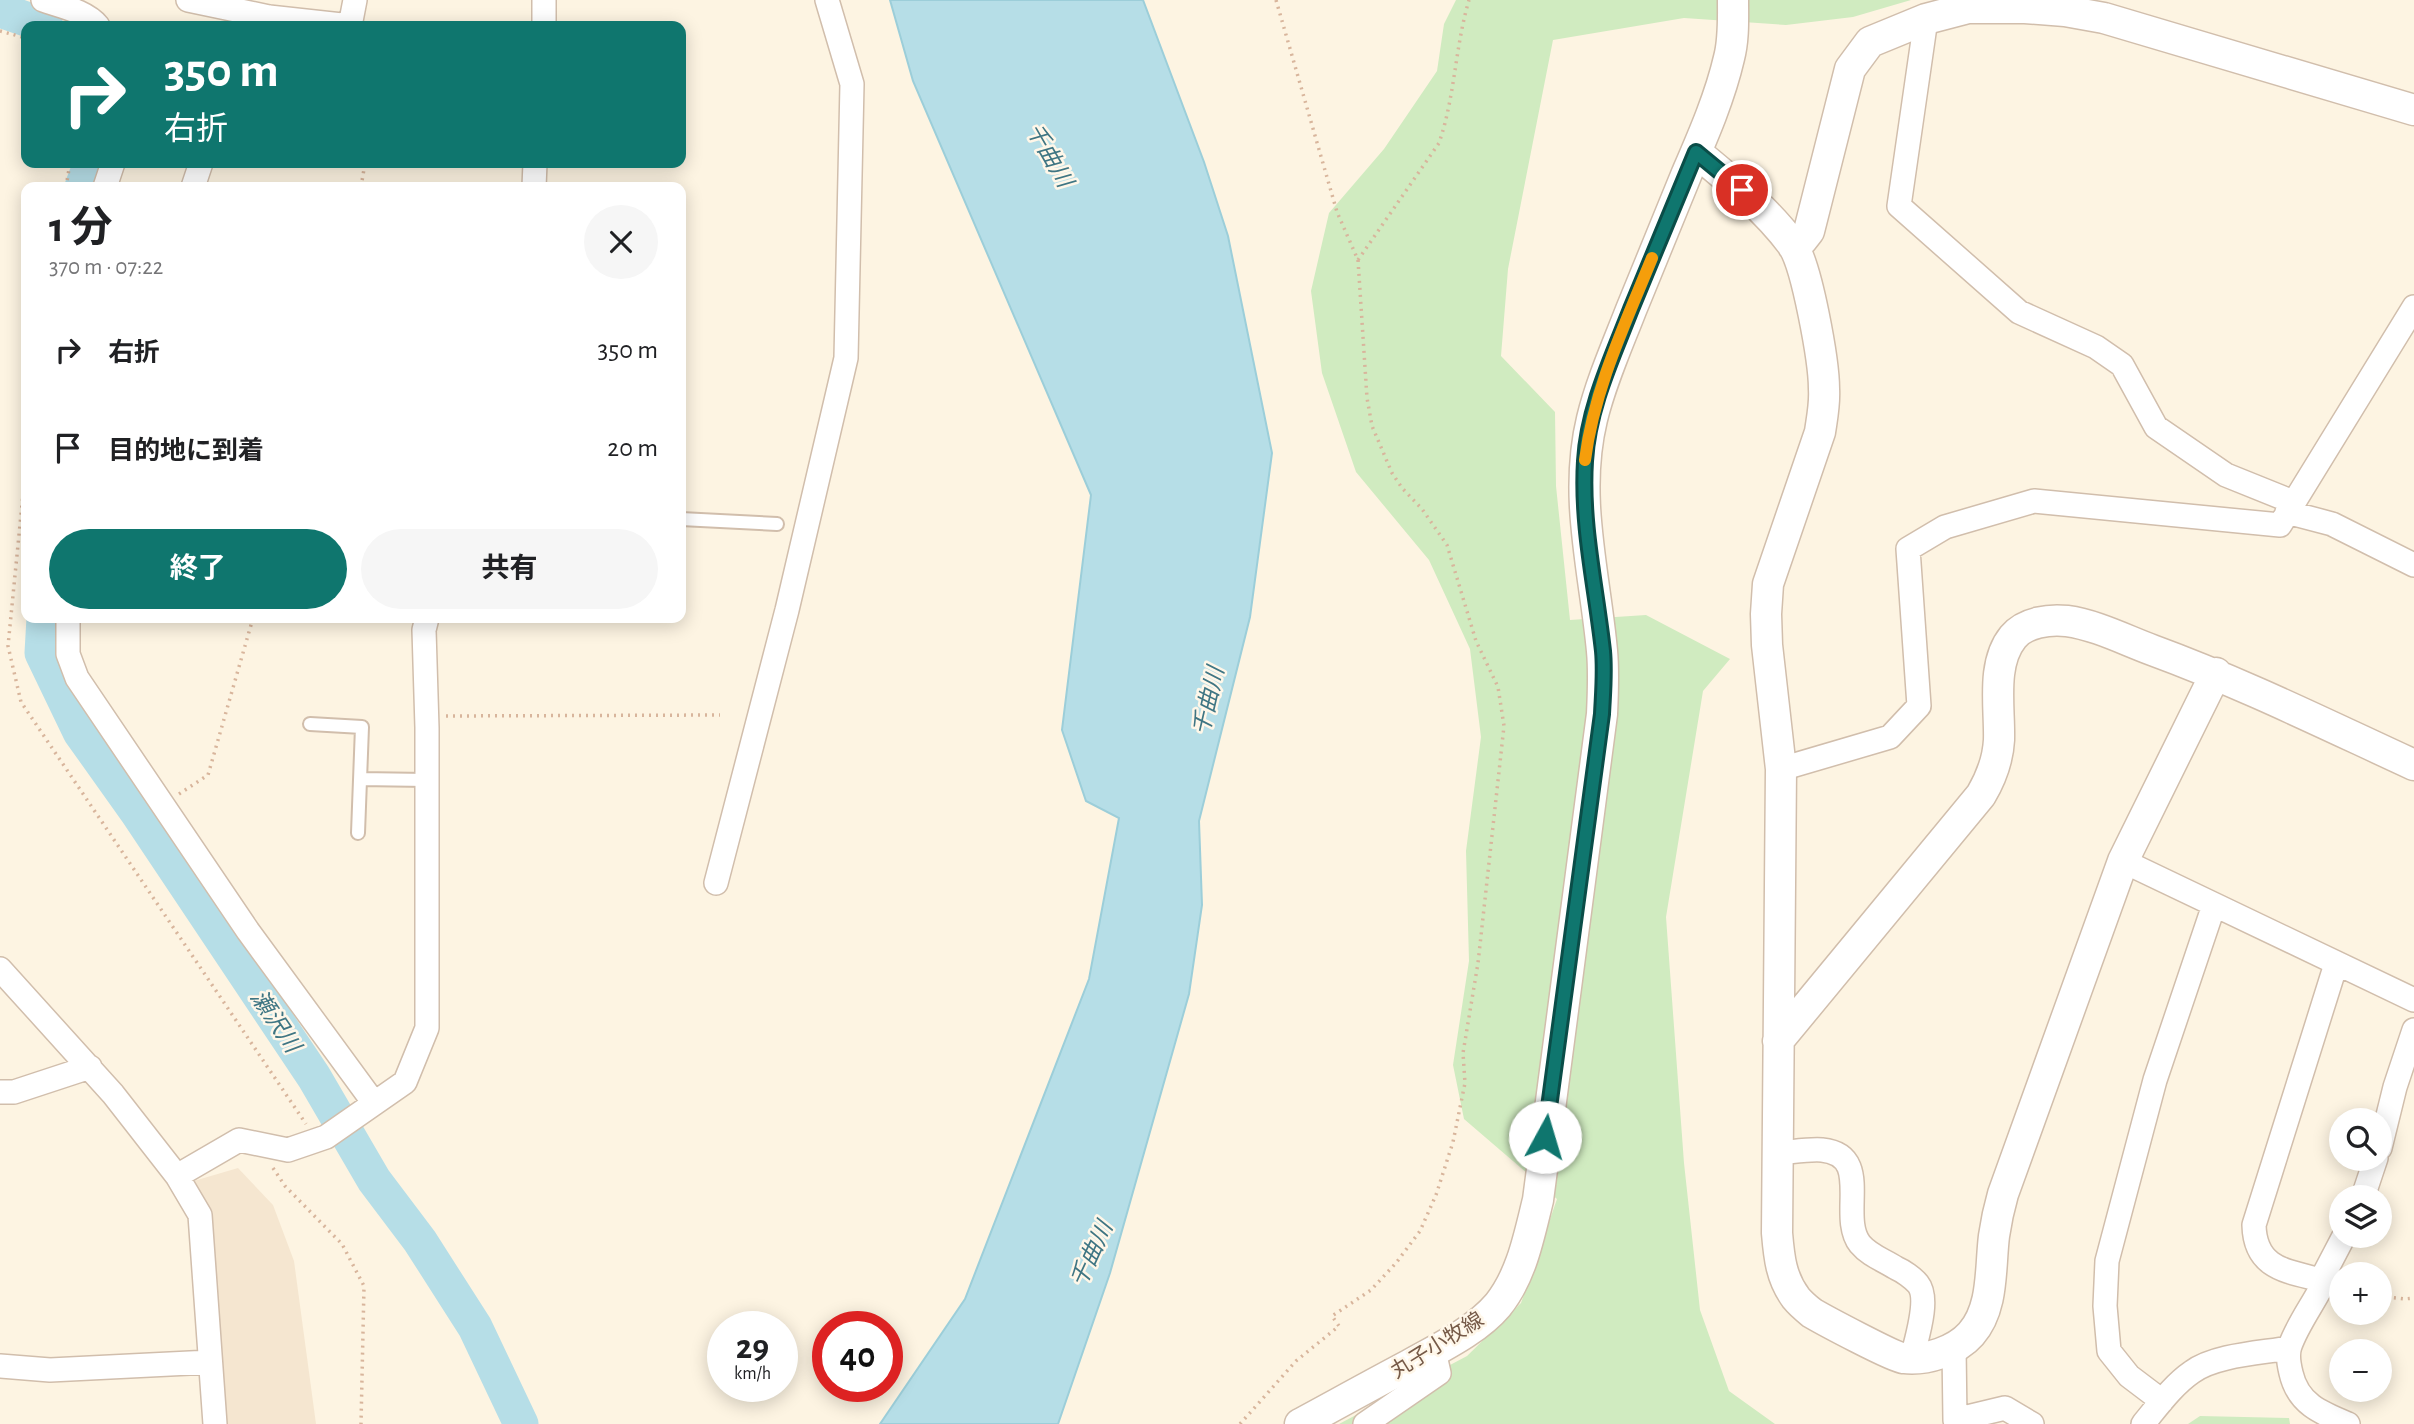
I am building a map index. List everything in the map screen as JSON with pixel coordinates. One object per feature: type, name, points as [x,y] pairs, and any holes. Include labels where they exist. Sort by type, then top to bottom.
[{"type":"street","points":[[43,0],[94,21]]},
{"type":"street","points":[[188,0],[234,5],[265,21]]},
{"type":"street","points":[[351,21],[355,0]]},
{"type":"street","points":[[544,0],[544,21]]},
{"type":"street","points":[[716,883],[787,610],[846,358],[852,84],[827,0]]},
{"type":"street","name":"丸子小牧線","points":[[1300,1424],[1471,1328],[1497,1306],[1519,1266],[1538,1200],[1603,692],[1602,650],[1584,500],[1585,459],[1591,422],[1602,382],[1696,152],[1730,56],[1733,0]]},
{"type":"street","points":[[1793,246],[1809,231],[1850,69],[1870,42],[1926,19],[1968,8],[2034,5],[2104,18],[2414,110]]},
{"type":"street","points":[[1926,19],[1899,206],[2019,312],[2096,347],[2122,365],[2156,427],[2226,475],[2414,565]]},
{"type":"street","points":[[1696,152],[1742,190],[1793,246],[1804,274],[1824,389],[1820,432],[1768,584],[1767,645],[1781,769],[1777,1233],[1779,1261],[1786,1282],[1798,1300],[1811,1312],[1901,1358],[1932,1356],[1959,1346],[1974,1332],[1990,1292],[1994,1238],[2003,1194],[2123,861],[2216,673]]},
{"type":"street","points":[[1781,769],[1890,737],[1919,706],[1908,549],[1945,527],[2034,501],[2280,525],[2414,307]]},
{"type":"street","points":[[68,623],[68,654],[76,678],[367,1107]]},
{"type":"street","points":[[177,1176],[239,1140],[288,1150],[321,1138],[405,1082],[427,1028],[426,623]]},
{"type":"street","points":[[1778,1041],[1981,795],[1990,780],[1998,743],[1999,677],[2004,651],[2014,635],[2037,623],[2076,623],[2216,673],[2414,765]]},
{"type":"street","points":[[2123,861],[2414,1000]]},
{"type":"street","points":[[2162,1401],[2129,1376],[2109,1351],[2105,1306],[2107,1261],[2155,1080],[2214,905]]},
{"type":"street","points":[[2321,1280],[2276,1268],[2263,1256],[2255,1240],[2255,1225],[2336,964]]},
{"type":"street","points":[[0,969],[90,1068],[177,1176],[200,1215],[215,1424]]},
{"type":"street","points":[[2392,1118],[2405,1086],[2414,1030]]},
{"type":"street","points":[[0,1092],[14,1091],[90,1068]]},
{"type":"street","points":[[1779,1153],[1822,1150],[1839,1154],[1852,1171],[1851,1220],[1859,1243],[1878,1259],[1897,1268],[1919,1285],[1923,1305],[1912,1358]]},
{"type":"street","points":[[2338,1248],[2321,1280],[2321,1288],[2289,1348],[2289,1365],[2302,1401],[2318,1412],[2348,1424]]},
{"type":"street","points":[[1954,1348],[1952,1422],[2005,1408],[2032,1424]]},
{"type":"street","points":[[2143,1424],[2193,1371],[2218,1361],[2289,1348]]},
{"type":"street","points":[[1365,1424],[1439,1373],[1434,1351]]},
{"type":"street","points":[[0,1366],[50,1370],[210,1362]]},
{"type":"lane","points":[[686,519],[777,524]]},
{"type":"lane","points":[[310,724],[362,727],[358,833]]},
{"type":"lane","points":[[360,779],[427,780]]},
{"type":"path","points":[[1240,1424],[1296,1361],[1339,1326],[1332,1316],[1371,1290],[1396,1264],[1420,1231],[1436,1195],[1453,1142],[1465,1083],[1463,1053],[1478,963],[1504,726],[1498,687],[1476,641],[1447,545],[1392,473],[1372,426],[1367,398],[1357,260],[1337,212],[1276,0]]},
{"type":"path","points":[[1357,260],[1439,143],[1445,126],[1460,30],[1469,0]]},
{"type":"path","points":[[0,31],[21,37]]},
{"type":"path","points":[[21,515],[8,646],[21,702],[321,1138]]},
{"type":"path","points":[[162,805],[208,775],[252,623]]},
{"type":"path","points":[[426,716],[720,715]]},
{"type":"path","points":[[271,1146],[272,1166],[285,1186],[342,1244],[364,1286],[361,1424]]},
{"type":"path","points":[[2392,1298],[2414,1297]]},
{"type":"shaded area","points":[[238,1168],[273,1205],[294,1261],[316,1424],[207,1424],[187,1183]]},
{"type":"green space","points":[[1456,0],[1911,0],[1853,17],[1786,25],[1684,18],[1553,40],[1508,269],[1501,356],[1555,412],[1556,486],[1570,620],[1646,615],[1730,659],[1703,691],[1666,917],[1684,1163],[1700,1310],[1729,1391],[1775,1424],[1339,1424],[1467,1356],[1521,1303],[1557,1199],[1464,1119],[1453,1065],[1469,961],[1466,851],[1481,737],[1470,649],[1429,560],[1356,472],[1322,373],[1311,291],[1329,213],[1384,149],[1437,71],[1444,24]]},
{"type":"green space","points":[[2200,1416],[2289,1418],[2290,1424],[2188,1424]]},
{"type":"water","name":"千曲川","points":[[890,0],[1143,0],[1204,162],[1228,236],[1272,453],[1250,617],[1199,821],[1202,905],[1189,994],[1110,1273],[1058,1424],[880,1424],[895,1402],[903,1402],[903,1390],[965,1299],[1089,979],[1119,818],[1086,801],[1062,730],[1091,495],[913,81]]},
{"type":"waterway","name":"瀬沢川","points":[[0,10],[32,21]]},
{"type":"waterway","name":"瀬沢川","points":[[84,182],[89,168]]},
{"type":"waterway","name":"瀬沢川","points":[[44,623],[42,653],[80,732],[137,812],[314,1077],[374,1180],[420,1241],[475,1327],[521,1424]]},
{"type":"slow traffic","points":[[1585,460],[1591,422],[1602,382],[1652,258]]},
{"type":"route","points":[[1545,1137],[1602,714],[1602,650],[1584,500],[1585,459],[1591,422],[1609,363],[1696,152],[1742,190]]}]
